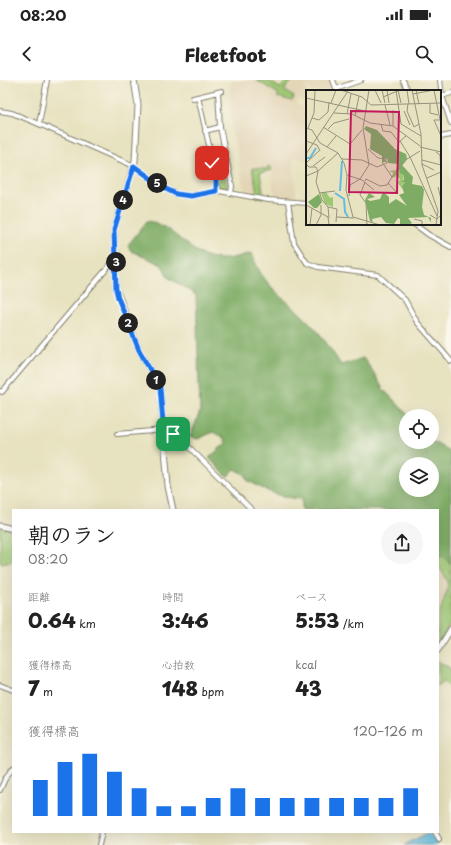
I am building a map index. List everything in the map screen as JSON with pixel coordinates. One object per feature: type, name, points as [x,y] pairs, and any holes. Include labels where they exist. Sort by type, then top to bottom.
[{"type":"street","points":[[39,124],[47,80]]},
{"type":"street","points":[[134,80],[138,105],[134,166],[114,230],[116,289],[118,298],[139,350],[160,388],[168,486],[173,509]]},
{"type":"street","points":[[333,80],[337,90],[361,80]]},
{"type":"street","points":[[403,80],[408,90]]},
{"type":"street","points":[[440,80],[442,96],[451,122]]},
{"type":"street","points":[[216,191],[216,176],[196,97],[220,91],[220,127],[232,186],[231,193]]},
{"type":"street","points":[[442,96],[451,93]]},
{"type":"street","points":[[0,111],[12,113],[39,124],[134,166],[164,188],[176,194],[191,196],[216,191],[261,199],[306,203]]},
{"type":"street","points":[[205,131],[220,127]]},
{"type":"street","points":[[441,138],[451,135]]},
{"type":"street","points":[[288,202],[294,243],[307,263],[318,267],[378,275],[404,300],[417,322],[451,361]]},
{"type":"street","points":[[415,225],[429,236],[451,247]]},
{"type":"street","points":[[0,391],[2,392],[116,258]]},
{"type":"street","points":[[117,434],[164,431],[175,435],[184,442],[251,509]]},
{"type":"street","points":[[0,526],[12,528]]},
{"type":"street","points":[[439,648],[451,629]]},
{"type":"street","points":[[0,685],[12,690]]},
{"type":"street","points":[[0,790],[6,777],[12,769]]},
{"type":"street","points":[[99,845],[102,833]]},
{"type":"street","points":[[435,833],[439,839]]},
{"type":"shaded area","points":[[231,80],[256,80],[279,94],[280,99],[290,100],[284,90],[289,87],[293,80],[303,80],[305,84],[307,83],[306,80],[332,80],[335,90],[310,90],[309,87],[307,87],[306,103],[298,99],[295,103],[306,108],[306,160],[293,157],[297,200],[275,199],[271,167],[268,167],[267,169],[253,168],[257,193],[255,196],[245,194],[232,130],[229,105]]},
{"type":"shaded area","points":[[439,567],[448,581],[447,591],[439,615]]},
{"type":"green space","points":[[256,80],[267,80],[280,88],[288,80],[293,80],[284,90],[294,97],[292,101],[277,97],[279,94]]},
{"type":"green space","points":[[221,158],[228,190],[218,186],[214,159]]},
{"type":"green space","points":[[268,166],[271,167],[272,170],[260,173],[264,198],[255,196],[254,193],[257,192],[252,168],[267,169]]},
{"type":"green space","points":[[147,221],[165,227],[189,246],[208,257],[223,259],[252,253],[256,265],[269,284],[314,328],[327,343],[341,365],[363,358],[383,389],[402,409],[399,409],[399,449],[439,449],[439,445],[451,452],[451,564],[445,557],[439,555],[439,509],[302,509],[302,499],[286,497],[267,491],[247,480],[246,475],[235,469],[227,477],[209,458],[226,443],[224,438],[213,432],[198,439],[190,437],[200,412],[196,295],[168,277],[162,265],[131,251],[128,245]]},
{"type":"green space","points":[[0,528],[12,530],[12,561],[0,563]]},
{"type":"green space","points":[[439,555],[445,557],[451,564],[451,623],[439,643],[439,615],[447,591],[448,581],[439,567]]},
{"type":"green space","points":[[439,662],[451,669],[451,689],[444,681],[439,685]]},
{"type":"water","points":[[428,833],[438,845],[404,845]]},
{"type":"waterway","points":[[429,834],[434,840],[430,845]]},
{"type":"route","points":[[173,434],[164,433],[160,388],[139,350],[118,298],[116,289],[114,230],[118,213],[128,188],[134,166],[170,192],[191,196],[216,191],[216,176],[212,163]]}]
